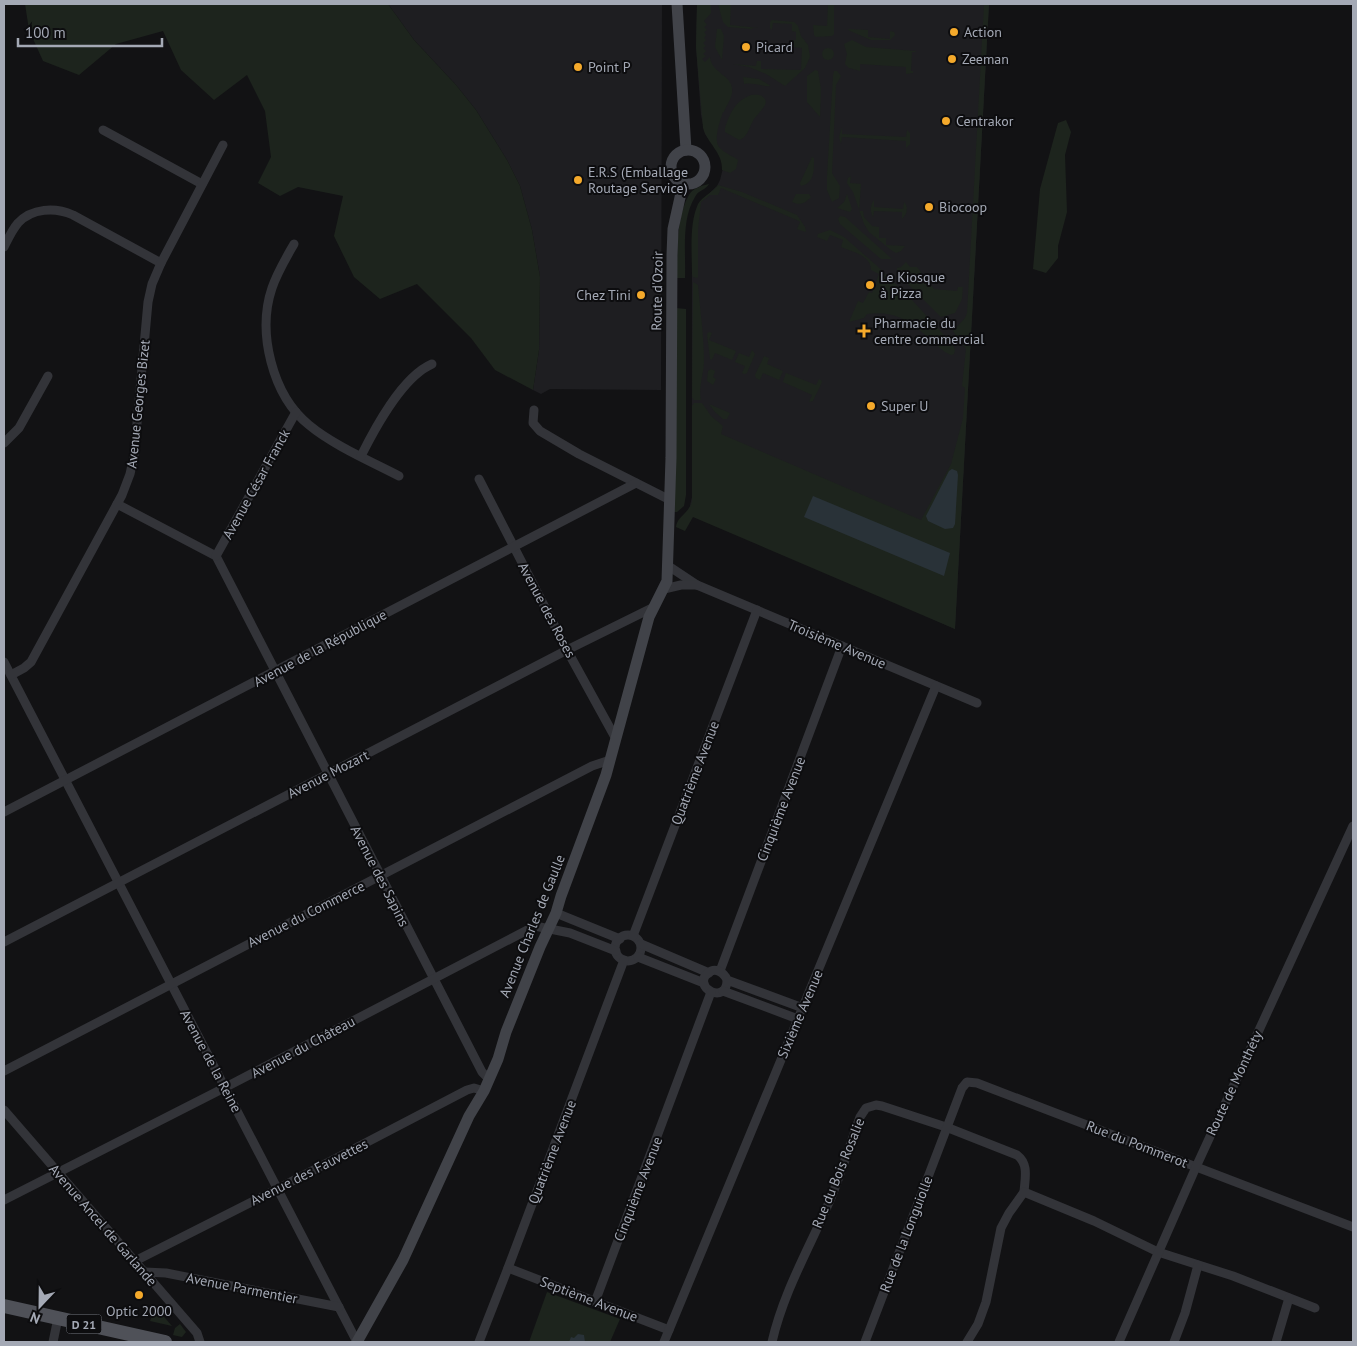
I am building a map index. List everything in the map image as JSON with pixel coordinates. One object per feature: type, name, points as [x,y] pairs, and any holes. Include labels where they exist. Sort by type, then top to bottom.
[{"type":"main road","points":[[677,4],[686,150]]},
{"type":"main road","points":[[686,150],[692,151],[699,154],[704,160],[704,175],[699,181],[683,184],[674,177],[671,165],[676,155],[686,150]]},
{"type":"main road","name":"Route d'Ozoir","points":[[670,500],[673,238],[676,212],[683,184]]},
{"type":"main road","name":"Avenue Charles de Gaulle","points":[[357,1342],[403,1260],[469,1116],[484,1091],[540,947],[556,913],[601,791],[638,656],[654,607],[667,581],[670,500]]},
{"type":"main road","name":"D 21","points":[[4,1306],[165,1342]]},
{"type":"street","points":[[103,130],[202,184]]},
{"type":"street","name":"Avenue Georges Bizet","points":[[11,675],[31,662],[124,489],[132,465],[148,302],[152,284],[161,263],[223,145]]},
{"type":"street","points":[[4,247],[17,224],[27,216],[42,210],[58,210],[73,215],[161,263]]},
{"type":"street","points":[[294,244],[272,286],[267,314],[266,332],[273,369],[286,396],[296,412],[308,425],[399,476]]},
{"type":"street","points":[[361,456],[385,411],[420,370],[432,364]]},
{"type":"street","points":[[4,443],[19,428],[48,376]]},
{"type":"street","points":[[534,410],[533,423],[540,431],[589,460],[670,500]]},
{"type":"street","name":"Avenue César Franck","points":[[216,556],[296,412]]},
{"type":"street","name":"Avenue des Roses","points":[[479,479],[567,650],[616,740]]},
{"type":"street","name":"Avenue de la République","points":[[4,812],[636,483]]},
{"type":"street","points":[[117,504],[216,556]]},
{"type":"street","name":"Avenue des Sapins","points":[[216,556],[482,1072],[489,1079]]},
{"type":"street","name":"Troisième Avenue","points":[[667,565],[697,585],[977,703]]},
{"type":"street","name":"Troisième Avenue","points":[[664,589],[680,585],[697,585]]},
{"type":"street","name":"Avenue Mozart","points":[[4,942],[567,650],[654,607]]},
{"type":"street","name":"Quatrième Avenue","points":[[633,936],[756,610]]},
{"type":"street","name":"Cinquième Avenue","points":[[720,971],[842,646]]},
{"type":"street","name":"Avenue de la Reine","points":[[4,663],[357,1342]]},
{"type":"street","name":"Sixième Avenue","points":[[664,1342],[936,686]]},
{"type":"street","name":"Avenue du Commerce","points":[[4,1071],[592,766],[610,760]]},
{"type":"street","name":"Route de Monthéty","points":[[1119,1342],[1196,1167],[1353,826]]},
{"type":"street","points":[[556,913],[620,939]]},
{"type":"street","name":"Avenue du Château","points":[[4,1200],[535,926],[549,928]]},
{"type":"street","points":[[549,928],[570,933],[616,951]]},
{"type":"street","points":[[626,936],[633,936],[641,944],[641,951],[638,957],[624,960],[616,951],[616,944],[626,936]]},
{"type":"street","points":[[641,944],[709,973]]},
{"type":"street","points":[[638,957],[704,983]]},
{"type":"street","name":"Quatrième Avenue","points":[[479,1342],[624,960]]},
{"type":"street","points":[[727,980],[725,988],[715,993],[705,987],[704,983],[704,979],[709,973],[716,970],[720,971],[727,980],[802,1008]]},
{"type":"street","points":[[723,990],[798,1019]]},
{"type":"street","name":"Cinquième Avenue","points":[[595,1302],[712,992]]},
{"type":"street","name":"Rue du Pommerot","points":[[946,1127],[962,1088],[966,1083],[972,1082],[1353,1227]]},
{"type":"street","name":"Avenue des Fauvettes","points":[[135,1261],[467,1090],[474,1088],[484,1091]]},
{"type":"street","name":"Rue du Bois Rosalie","points":[[772,1342],[779,1313],[827,1207],[863,1112],[870,1106],[879,1105],[946,1127],[1019,1156],[1024,1161],[1026,1167],[1024,1192]]},
{"type":"street","name":"Avenue Ancel de Garlande","points":[[4,1110],[197,1333],[200,1342]]},
{"type":"street","name":"Rue de la Longuiolle","points":[[865,1342],[946,1127]]},
{"type":"street","points":[[967,1342],[978,1324],[986,1302],[1001,1228],[1009,1212],[1024,1192],[1094,1221],[1158,1252],[1233,1276],[1315,1308]]},
{"type":"street","points":[[1174,1342],[1185,1313],[1198,1265]]},
{"type":"street","name":"Septième Avenue","points":[[508,1268],[669,1330]]},
{"type":"street","name":"Avenue Parmentier","points":[[145,1272],[166,1273],[339,1308]]},
{"type":"street","points":[[1276,1342],[1289,1298]]},
{"type":"street","points":[[53,1342],[58,1318]]},
{"type":"shaded area","points":[[25,4],[388,4],[414,40],[456,85],[476,110],[507,160],[520,186],[532,230],[540,277],[539,350],[533,390],[495,370],[471,338],[417,284],[380,299],[354,277],[334,236],[343,196],[298,187],[280,196],[258,183],[271,157],[265,111],[247,75],[214,100],[181,70],[163,31],[116,44],[79,75],[43,61],[29,30]]},
{"type":"shaded area","points":[[388,4],[662,4],[661,390],[550,389],[541,394],[533,390],[539,350],[540,277],[532,230],[520,186],[507,160],[476,110],[456,85],[414,40]]},
{"type":"shaded area","points":[[697,4],[989,4],[955,629],[689,510],[692,497],[692,232],[699,203],[717,186],[723,168],[720,155],[705,134],[701,115],[696,47]]},
{"type":"shaded area","points":[[697,4],[711,4],[711,13],[704,21],[707,25],[704,27],[707,30],[704,32],[706,40],[703,43],[706,46],[703,48],[706,51],[703,54],[706,56],[702,59],[705,62],[710,57],[711,63],[727,78],[732,87],[732,93],[723,112],[717,137],[718,146],[738,160],[736,169],[730,173],[722,170],[718,153],[703,128],[696,47]]},
{"type":"shaded area","points":[[718,4],[731,4],[730,25],[753,27],[752,29],[728,27],[723,22]]},
{"type":"shaded area","points":[[828,4],[834,4],[834,34],[832,36],[816,37],[813,25],[827,26]]},
{"type":"shaded area","points":[[984,4],[989,4],[955,629],[693,517],[685,531],[676,527],[678,520],[688,509],[692,501],[692,406],[694,403],[702,403],[711,416],[723,426],[721,434],[921,520],[951,464],[963,418],[965,388],[962,386],[966,349],[953,331],[967,313]]},
{"type":"shaded area","points":[[772,20],[794,22],[808,45],[810,57],[805,68],[785,86],[766,74],[749,67],[733,64],[756,66],[757,61],[761,61],[761,69],[801,70],[802,48],[791,47],[791,40],[796,40],[796,32],[792,31],[792,24],[773,23],[772,30],[770,22]]},
{"type":"shaded area","points":[[717,29],[721,29],[724,36],[722,60],[715,47]]},
{"type":"shaded area","points":[[849,29],[868,30],[868,37],[890,39],[890,31],[894,32],[895,35],[890,40],[871,40]]},
{"type":"shaded area","points":[[852,40],[866,47],[915,51],[912,52],[911,71],[913,73],[906,74],[906,67],[860,64],[860,71],[849,68],[845,64],[847,54],[844,44]]},
{"type":"shaded area","points":[[826,48],[830,48],[834,54],[830,60],[826,60],[822,56],[822,52]]},
{"type":"shaded area","points":[[815,70],[818,71],[821,89],[820,117],[807,102],[807,76]]},
{"type":"shaded area","points":[[834,71],[837,71],[841,76],[836,85],[832,173],[840,186],[839,198],[832,202],[827,190],[827,176],[833,76]]},
{"type":"shaded area","points":[[743,77],[759,79],[771,86],[744,84]]},
{"type":"shaded area","points":[[751,95],[762,96],[766,103],[746,135],[739,140],[725,132],[725,128],[737,104]]},
{"type":"shaded area","points":[[1066,120],[1071,132],[1065,155],[1067,212],[1058,246],[1058,258],[1046,273],[1033,269],[1040,189],[1058,123]]},
{"type":"shaded area","points":[[842,127],[842,134],[906,137],[907,130],[910,133],[910,144],[906,148],[906,141],[842,137],[841,144],[839,137]]},
{"type":"shaded area","points":[[812,157],[814,158],[813,175],[809,182],[801,186],[800,183]]},
{"type":"shaded area","points":[[851,176],[850,183],[861,184],[859,210],[853,192],[847,183],[848,178]]},
{"type":"shaded area","points":[[709,184],[696,195],[691,206],[686,226],[685,278],[677,278],[679,225],[685,204],[693,191]]},
{"type":"shaded area","points":[[718,185],[742,192],[797,215],[806,232],[797,229],[799,221],[721,188],[718,195],[710,195],[701,202],[698,229],[698,277],[693,277],[692,238],[695,212],[700,201]]},
{"type":"shaded area","points":[[796,194],[809,194],[811,197],[805,202],[798,204],[792,202]]},
{"type":"shaded area","points":[[847,194],[852,209],[850,212],[837,208],[844,202]]},
{"type":"shaded area","points":[[874,200],[874,207],[903,209],[904,202],[907,209],[906,213],[902,219],[902,212],[874,211],[873,217],[871,208]]},
{"type":"shaded area","points":[[860,211],[863,211],[864,217],[872,226],[879,227],[879,238],[886,238],[886,245],[905,246],[901,251],[896,253],[869,232]]},
{"type":"shaded area","points":[[840,216],[845,217],[892,259],[881,259],[840,224],[838,219]]},
{"type":"shaded area","points":[[830,230],[844,237],[912,300],[953,345],[954,354],[951,355],[945,352],[919,329],[902,318],[880,313],[867,314],[864,318],[849,322],[858,301],[863,303],[869,292],[872,293],[879,274],[871,270],[868,261],[864,257],[841,247],[843,240],[830,235],[827,241],[817,237],[818,234]]},
{"type":"shaded area","points":[[906,262],[910,267],[917,267],[934,289],[957,291],[958,287],[963,287],[962,299],[955,313],[941,317],[897,273],[897,268]]},
{"type":"shaded area","points":[[693,282],[698,285],[703,342],[704,361],[700,391],[701,400],[694,400],[692,397]]},
{"type":"shaded area","points":[[676,308],[686,309],[686,495],[684,506],[677,512],[674,512]]},
{"type":"shaded area","points":[[709,332],[712,333],[709,340],[736,351],[732,360],[715,353],[712,360],[710,359],[707,334]]},
{"type":"shaded area","points":[[752,350],[755,354],[747,373],[742,373],[745,366],[735,362],[739,353],[749,357]]},
{"type":"shaded area","points":[[764,356],[769,358],[767,364],[783,371],[779,380],[763,373],[760,380],[756,378],[755,375]]},
{"type":"shaded area","points":[[711,369],[715,371],[713,377],[716,379],[713,385],[707,381],[708,371]]},
{"type":"shaded area","points":[[786,373],[816,385],[819,379],[821,380],[822,382],[813,401],[809,402],[812,395],[783,382]]},
{"type":"shaded area","points":[[709,404],[730,413],[727,419],[723,419]]},
{"type":"shaded area","points":[[952,469],[957,471],[958,475],[955,524],[953,528],[945,529],[928,521],[926,516],[949,471]]},
{"type":"shaded area","points":[[813,496],[950,553],[944,576],[804,517]]},
{"type":"shaded area","points":[[547,1292],[620,1319],[610,1342],[529,1342]]},
{"type":"shaded area","points":[[158,1310],[172,1326],[150,1321],[153,1314]]},
{"type":"shaded area","points":[[180,1324],[186,1332],[182,1337],[173,1335],[175,1328]]},
{"type":"shaded area","points":[[578,1334],[584,1335],[585,1342],[569,1342],[571,1337],[574,1338]]},
{"type":"place","name":"Action","points":[[954,32]]},
{"type":"place","name":"Picard","points":[[746,47]]},
{"type":"place","name":"Zeeman","points":[[952,59]]},
{"type":"place","name":"Point P","points":[[578,67]]},
{"type":"place","name":"Centrakor","points":[[946,121]]},
{"type":"place","name":"E.R.S (Emballage Routage Service)","points":[[578,180]]},
{"type":"place","name":"Biocoop","points":[[929,207]]},
{"type":"place","name":"Le Kiosque à Pizza","points":[[870,285]]},
{"type":"place","name":"Chez Tini","points":[[641,295]]},
{"type":"place","name":"Pharmacie du centre commercial","points":[[864,331]]},
{"type":"place","name":"Super U","points":[[871,406]]},
{"type":"place","name":"Optic 2000","points":[[139,1295]]}]
